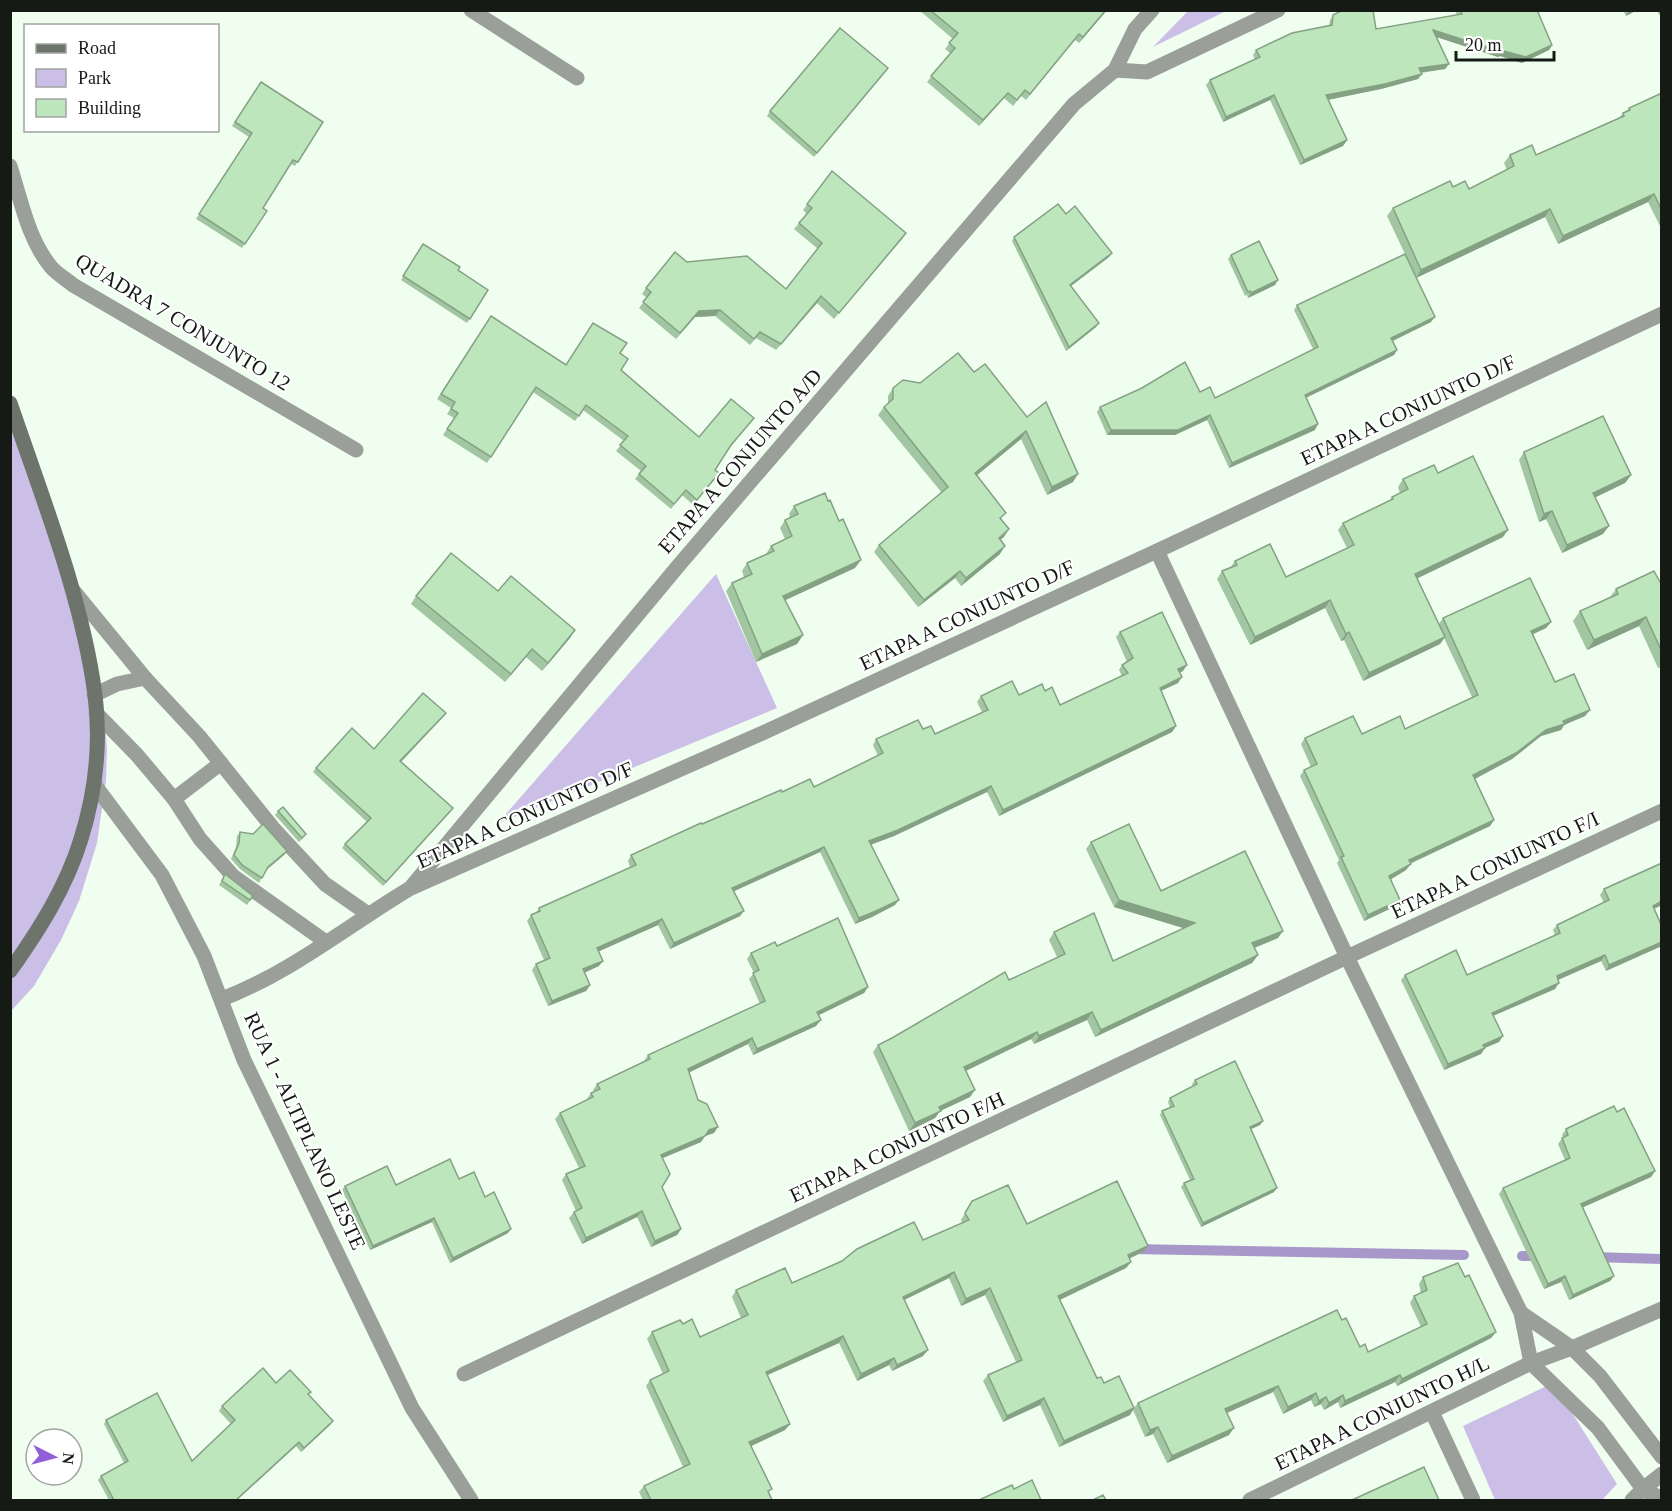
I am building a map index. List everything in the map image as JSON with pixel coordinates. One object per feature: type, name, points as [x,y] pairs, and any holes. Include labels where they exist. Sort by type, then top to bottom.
[{"type":"street","points":[[471,10],[578,78]]},
{"type":"street","points":[[1152,10],[1135,29],[1115,70],[1147,72],[1278,10]]},
{"type":"street","name":"ETAPA A CONJUNTO A/D","points":[[409,890],[679,565],[1074,104],[1115,70]]},
{"type":"street","name":"QUADRA 7 CONJUNTO 12","points":[[10,166],[27,222],[39,249],[52,267],[73,285],[328,431],[356,450]]},
{"type":"street","name":"ETAPA A CONJUNTO D/F","points":[[222,999],[250,988],[296,963],[368,914],[409,890],[767,731],[1662,314]]},
{"type":"street","points":[[10,403],[72,589],[96,713],[94,784],[81,841],[51,911],[10,971]]},
{"type":"street","points":[[1157,551],[1347,957],[1521,1313],[1531,1363],[1598,1428],[1643,1489],[1662,1499]]},
{"type":"street","points":[[72,589],[145,678],[221,763],[273,828],[325,884],[368,914]]},
{"type":"street","points":[[94,695],[117,684],[145,678]]},
{"type":"street","points":[[96,713],[137,755],[174,799],[200,839],[233,876],[326,942]]},
{"type":"street","points":[[174,799],[221,763]]},
{"type":"street","name":"RUA 1 - ALTIPLANO LESTE","points":[[94,784],[162,875],[204,956],[244,1060],[412,1408],[471,1500]]},
{"type":"street","name":"ETAPA A CONJUNTO F/I","points":[[1347,957],[1662,811]]},
{"type":"street","name":"ETAPA A CONJUNTO F/H","points":[[464,1374],[1347,957]]},
{"type":"street","name":"ETAPA A CONJUNTO H/L","points":[[1251,1500],[1531,1363],[1662,1309]]},
{"type":"street","points":[[1521,1313],[1572,1348],[1600,1376],[1662,1457]]},
{"type":"street","points":[[1432,1412],[1473,1500]]},
{"type":"street","points":[[1632,1500],[1662,1474]]},
{"type":"green space","points":[[1188,11],[1226,11],[1153,47]]},
{"type":"green space","points":[[10,397],[102,688],[107,749],[106,780],[97,843],[79,901],[61,940],[34,986],[11,1011]]},
{"type":"green space","points":[[716,574],[777,708],[497,824]]},
{"type":"green space","points":[[1553,1383],[1617,1484],[1602,1500],[1495,1500],[1463,1426]]},
{"type":"building","points":[[930,10],[1106,10],[1083,37],[1079,34],[1030,94],[1025,90],[1017,100],[1008,93],[983,120],[931,76],[955,48],[949,43],[958,33]]},
{"type":"building","points":[[1343,10],[1373,10],[1376,29],[1462,14],[1461,10],[1537,10],[1552,45],[1526,57],[1502,52],[1433,30],[1449,64],[1419,68],[1422,74],[1385,84],[1326,95],[1347,140],[1304,160],[1274,95],[1226,117],[1210,80],[1260,57],[1256,50],[1292,33],[1332,25],[1333,15]]},
{"type":"building","points":[[840,28],[888,68],[817,153],[770,111]]},
{"type":"building","points":[[261,82],[323,122],[298,162],[293,160],[263,208],[267,211],[245,244],[199,214],[252,133],[235,122]]},
{"type":"building","points":[[1662,93],[1662,211],[1654,194],[1563,236],[1550,209],[1421,270],[1393,208],[1450,181],[1453,187],[1465,181],[1469,189],[1514,166],[1510,155],[1532,145],[1536,155],[1624,116],[1623,113],[1630,110],[1629,108]]},
{"type":"building","points":[[832,171],[906,233],[839,313],[821,296],[781,344],[760,332],[754,339],[720,310],[699,311],[680,333],[643,302],[651,292],[646,288],[675,252],[687,262],[747,256],[786,289],[822,243],[799,223],[812,208],[807,204]]},
{"type":"building","points":[[1058,204],[1066,214],[1075,206],[1112,253],[1070,285],[1099,323],[1069,347],[1014,237]]},
{"type":"building","points":[[1259,241],[1278,280],[1251,293],[1248,292],[1231,255]]},
{"type":"building","points":[[423,244],[460,267],[458,270],[488,290],[470,319],[403,276]]},
{"type":"building","points":[[1405,254],[1435,317],[1391,338],[1397,350],[1305,395],[1318,424],[1232,463],[1210,415],[1178,430],[1111,430],[1100,407],[1142,388],[1185,362],[1200,392],[1210,387],[1215,398],[1318,347],[1297,305]]},
{"type":"building","points":[[491,316],[566,365],[593,323],[627,343],[620,353],[628,359],[621,370],[699,437],[731,399],[754,418],[731,445],[715,470],[719,473],[697,500],[686,490],[674,504],[639,474],[646,466],[620,445],[628,436],[586,405],[579,416],[536,387],[491,457],[447,429],[458,413],[451,409],[455,402],[441,394]]},
{"type":"building","points":[[958,353],[974,372],[985,364],[1027,417],[1046,402],[1078,474],[1052,487],[1026,431],[975,473],[1006,513],[1000,518],[1009,529],[999,538],[1005,546],[966,578],[960,571],[924,600],[879,545],[948,487],[884,407],[893,399],[893,388],[903,380],[920,383]]},
{"type":"building","points":[[1603,416],[1631,475],[1593,493],[1609,526],[1567,545],[1552,511],[1544,514],[1524,452]]},
{"type":"building","points":[[1473,456],[1508,530],[1415,574],[1445,637],[1369,673],[1349,632],[1346,634],[1330,600],[1255,637],[1222,571],[1237,565],[1235,561],[1270,544],[1286,577],[1354,545],[1343,523],[1393,499],[1392,497],[1408,489],[1403,479],[1434,465],[1438,473]]},
{"type":"building","points":[[825,493],[839,521],[843,519],[861,560],[783,596],[803,635],[762,654],[732,583],[752,574],[747,563],[774,551],[771,546],[792,536],[785,520],[798,514],[794,506]]},
{"type":"building","points":[[451,553],[498,591],[511,576],[575,630],[548,663],[532,649],[511,674],[416,596]]},
{"type":"building","points":[[1654,571],[1660,582],[1662,581],[1662,652],[1646,617],[1594,640],[1580,611],[1618,594],[1616,589]]},
{"type":"building","points":[[1530,578],[1551,622],[1531,631],[1555,682],[1574,674],[1590,710],[1563,721],[1565,724],[1546,730],[1516,753],[1473,775],[1494,820],[1409,860],[1411,864],[1389,876],[1400,900],[1368,915],[1341,857],[1344,856],[1304,770],[1317,764],[1305,738],[1353,716],[1362,734],[1400,716],[1405,729],[1478,695],[1443,618]]},
{"type":"building","points":[[1162,612],[1187,665],[1178,669],[1182,677],[1160,688],[1176,726],[1003,810],[991,786],[898,830],[869,841],[899,900],[876,911],[859,918],[824,847],[732,888],[744,911],[674,943],[662,919],[597,948],[603,961],[583,969],[590,985],[552,1001],[536,964],[550,958],[531,915],[540,911],[539,908],[636,865],[631,855],[701,823],[810,779],[814,787],[883,753],[876,739],[918,720],[923,729],[931,726],[935,734],[988,710],[981,696],[1012,681],[1019,695],[1042,684],[1045,691],[1052,687],[1060,705],[1128,673],[1122,665],[1133,658],[1120,632]]},
{"type":"building","points":[[423,693],[446,713],[400,761],[453,808],[386,882],[345,844],[371,818],[316,768],[352,728],[374,749]]},
{"type":"building","points":[[283,807],[306,834],[302,838],[278,811]]},
{"type":"building","points":[[263,824],[287,851],[268,867],[262,878],[242,865],[234,855],[239,843],[240,832],[253,834]]},
{"type":"building","points":[[1129,824],[1161,891],[1245,851],[1283,931],[1252,943],[1258,955],[1101,1030],[1092,1012],[1039,1036],[1037,1032],[964,1067],[975,1090],[939,1107],[941,1111],[915,1123],[878,1045],[1005,972],[1009,980],[1065,954],[1054,932],[1094,913],[1113,961],[1195,923],[1119,900],[1091,842]]},
{"type":"building","points":[[1662,863],[1662,901],[1653,906],[1662,927],[1662,942],[1609,965],[1605,955],[1557,976],[1559,983],[1492,1013],[1503,1036],[1483,1045],[1485,1048],[1448,1064],[1405,975],[1456,950],[1467,975],[1560,933],[1557,925],[1609,900],[1604,889]]},
{"type":"building","points":[[225,874],[253,896],[250,900],[222,881]]},
{"type":"building","points":[[838,918],[868,987],[817,1012],[821,1020],[757,1049],[752,1038],[688,1069],[698,1100],[707,1104],[718,1127],[709,1130],[705,1136],[661,1155],[670,1174],[662,1187],[681,1229],[655,1241],[642,1211],[586,1238],[574,1212],[582,1208],[566,1174],[585,1166],[560,1113],[593,1097],[591,1093],[600,1089],[597,1084],[650,1059],[648,1055],[765,1001],[753,973],[759,970],[751,953],[775,942],[777,946]]},
{"type":"building","points":[[1235,1061],[1263,1121],[1250,1127],[1277,1188],[1203,1223],[1184,1183],[1194,1179],[1162,1111],[1174,1106],[1170,1098],[1197,1084],[1195,1080]]},
{"type":"building","points":[[1614,1106],[1617,1112],[1624,1108],[1655,1171],[1581,1204],[1614,1276],[1573,1295],[1565,1276],[1548,1284],[1503,1188],[1570,1158],[1562,1138],[1568,1135],[1566,1129]]},
{"type":"building","points":[[450,1159],[459,1179],[474,1172],[485,1197],[494,1192],[511,1229],[453,1258],[434,1218],[373,1246],[345,1186],[387,1166],[396,1185]]},
{"type":"building","points":[[1117,1181],[1148,1246],[1128,1255],[1131,1262],[1058,1296],[1097,1378],[1101,1377],[1104,1383],[1119,1376],[1134,1408],[1064,1441],[1044,1398],[1007,1416],[988,1375],[1022,1360],[990,1288],[966,1299],[954,1272],[903,1297],[928,1350],[897,1365],[894,1358],[861,1374],[843,1336],[766,1372],[790,1424],[749,1442],[772,1489],[768,1491],[772,1500],[651,1500],[644,1486],[690,1464],[650,1380],[669,1371],[652,1332],[680,1320],[683,1324],[692,1319],[700,1337],[748,1315],[736,1290],[785,1268],[792,1283],[842,1261],[857,1249],[914,1222],[923,1240],[969,1220],[965,1213],[972,1201],[1008,1185],[1027,1224]]},
{"type":"building","points":[[1458,1263],[1465,1277],[1469,1275],[1496,1332],[1402,1379],[1400,1375],[1345,1401],[1343,1395],[1329,1403],[1326,1397],[1319,1401],[1316,1393],[1288,1407],[1278,1386],[1225,1409],[1234,1428],[1172,1456],[1158,1427],[1150,1430],[1138,1403],[1337,1310],[1342,1320],[1346,1318],[1360,1347],[1365,1344],[1368,1352],[1427,1324],[1414,1296],[1427,1290],[1423,1277]]},
{"type":"building","points":[[263,1368],[276,1383],[290,1370],[311,1392],[308,1394],[333,1421],[304,1448],[299,1442],[236,1500],[114,1500],[101,1476],[128,1461],[106,1420],[157,1393],[192,1461],[235,1420],[222,1406]]},
{"type":"building","points":[[1424,1467],[1439,1500],[1352,1500]]},
{"type":"building","points":[[1032,1480],[1041,1500],[979,1500],[1012,1485],[1014,1489]]},
{"type":"building","points":[[1103,1495],[1106,1500],[1093,1500]]},
{"type":"waterway","points":[[1130,1249],[1464,1255]]},
{"type":"waterway","points":[[1522,1256],[1543,1256]]},
{"type":"waterway","points":[[1591,1257],[1662,1259]]}]
